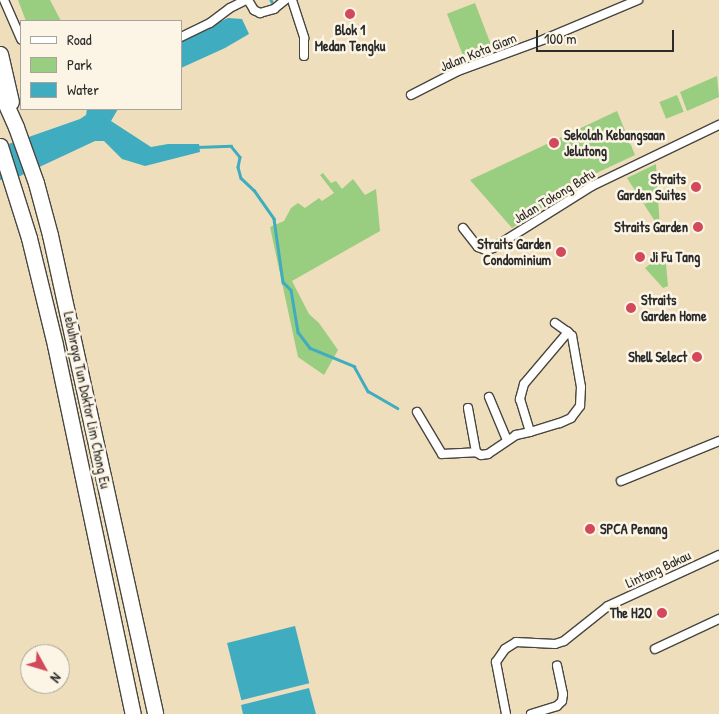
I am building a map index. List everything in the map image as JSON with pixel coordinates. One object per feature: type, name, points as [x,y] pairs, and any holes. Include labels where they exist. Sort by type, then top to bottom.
[{"type":"highway","points":[[0,54],[16,127]]},
{"type":"highway","name":"Lebuhraya Tun Doktor Lim Chong Eu","points":[[0,91],[16,127],[36,183],[71,328],[155,714]]},
{"type":"highway","name":"Lebuhraya Tun Doktor Lim Chong Eu","points":[[0,146],[15,192],[55,345],[133,714]]},
{"type":"street","points":[[4,0],[20,37]]},
{"type":"street","points":[[182,36],[210,23],[230,8],[247,0],[256,12],[274,9],[285,0]]},
{"type":"street","points":[[292,0],[304,38],[304,56]]},
{"type":"street","points":[[615,0],[617,9]]},
{"type":"street","name":"Jalan Kota Giam","points":[[411,95],[458,71],[638,0]]},
{"type":"street","name":"Jalan Tokong Batu","points":[[463,228],[478,247],[486,250],[496,247],[592,186],[719,125]]},
{"type":"street","points":[[417,412],[442,454],[476,452],[481,455],[488,454],[516,435],[571,418],[580,406],[581,387],[572,336],[555,323]]},
{"type":"street","points":[[530,432],[520,398],[524,384],[568,332]]},
{"type":"street","points":[[489,397],[507,440]]},
{"type":"street","points":[[468,408],[476,452]]},
{"type":"street","points":[[621,481],[719,440]]},
{"type":"street","name":"Lintang Bakau","points":[[506,714],[496,662],[505,649],[516,642],[555,644],[564,641],[608,606],[719,555]]},
{"type":"street","points":[[655,649],[719,619]]},
{"type":"street","points":[[531,714],[557,706],[562,701],[563,694],[557,666]]},
{"type":"green space","points":[[18,0],[50,0],[60,20],[26,20]]},
{"type":"green space","points":[[475,3],[492,47],[464,58],[447,14]]},
{"type":"green space","points":[[717,76],[719,97],[687,111],[680,92]]},
{"type":"green space","points":[[677,95],[684,112],[666,119],[659,102]]},
{"type":"green space","points":[[617,111],[635,155],[586,178],[512,228],[470,180]]},
{"type":"green space","points":[[656,164],[660,229],[627,178]]},
{"type":"green space","points":[[323,173],[331,183],[336,181],[342,189],[353,179],[365,195],[376,189],[380,231],[292,281],[309,314],[319,323],[338,350],[324,375],[298,357],[270,227],[284,221],[291,208],[298,203],[305,208],[319,198],[322,201],[334,193],[320,175]]},
{"type":"green space","points":[[665,253],[668,286],[663,288],[645,268]]},
{"type":"water","points":[[228,18],[242,19],[249,34],[225,48],[182,68],[182,40]]},
{"type":"water","points":[[87,110],[117,110],[111,121],[151,147],[168,144],[199,144],[200,152],[145,166],[122,159],[104,141],[95,141],[18,177],[0,180],[0,147],[80,119],[86,115]]},
{"type":"water","points":[[295,626],[309,683],[241,700],[227,643]]},
{"type":"water","points":[[309,688],[316,714],[243,714],[241,705]]},
{"type":"waterway","points":[[196,147],[231,146],[240,157],[238,167],[241,178],[254,190],[274,219],[283,282],[291,290],[298,332],[310,348],[354,366],[368,391],[397,408]]},
{"type":"place","name":"Blok 1 Medan Tengku","points":[[350,14]]},
{"type":"place","name":"Sekolah Kebangsaan Jelutong","points":[[554,143]]},
{"type":"place","name":"Straits Garden Suites","points":[[696,187]]},
{"type":"place","name":"Straits Garden","points":[[698,227]]},
{"type":"place","name":"Straits Garden Condominium","points":[[561,252]]},
{"type":"place","name":"Ji Fu Tang","points":[[640,257]]},
{"type":"place","name":"Straits Garden Home","points":[[631,308]]},
{"type":"place","name":"Shell Select","points":[[697,357]]},
{"type":"place","name":"SPCA Penang","points":[[590,529]]},
{"type":"place","name":"The H2O","points":[[662,613]]}]
